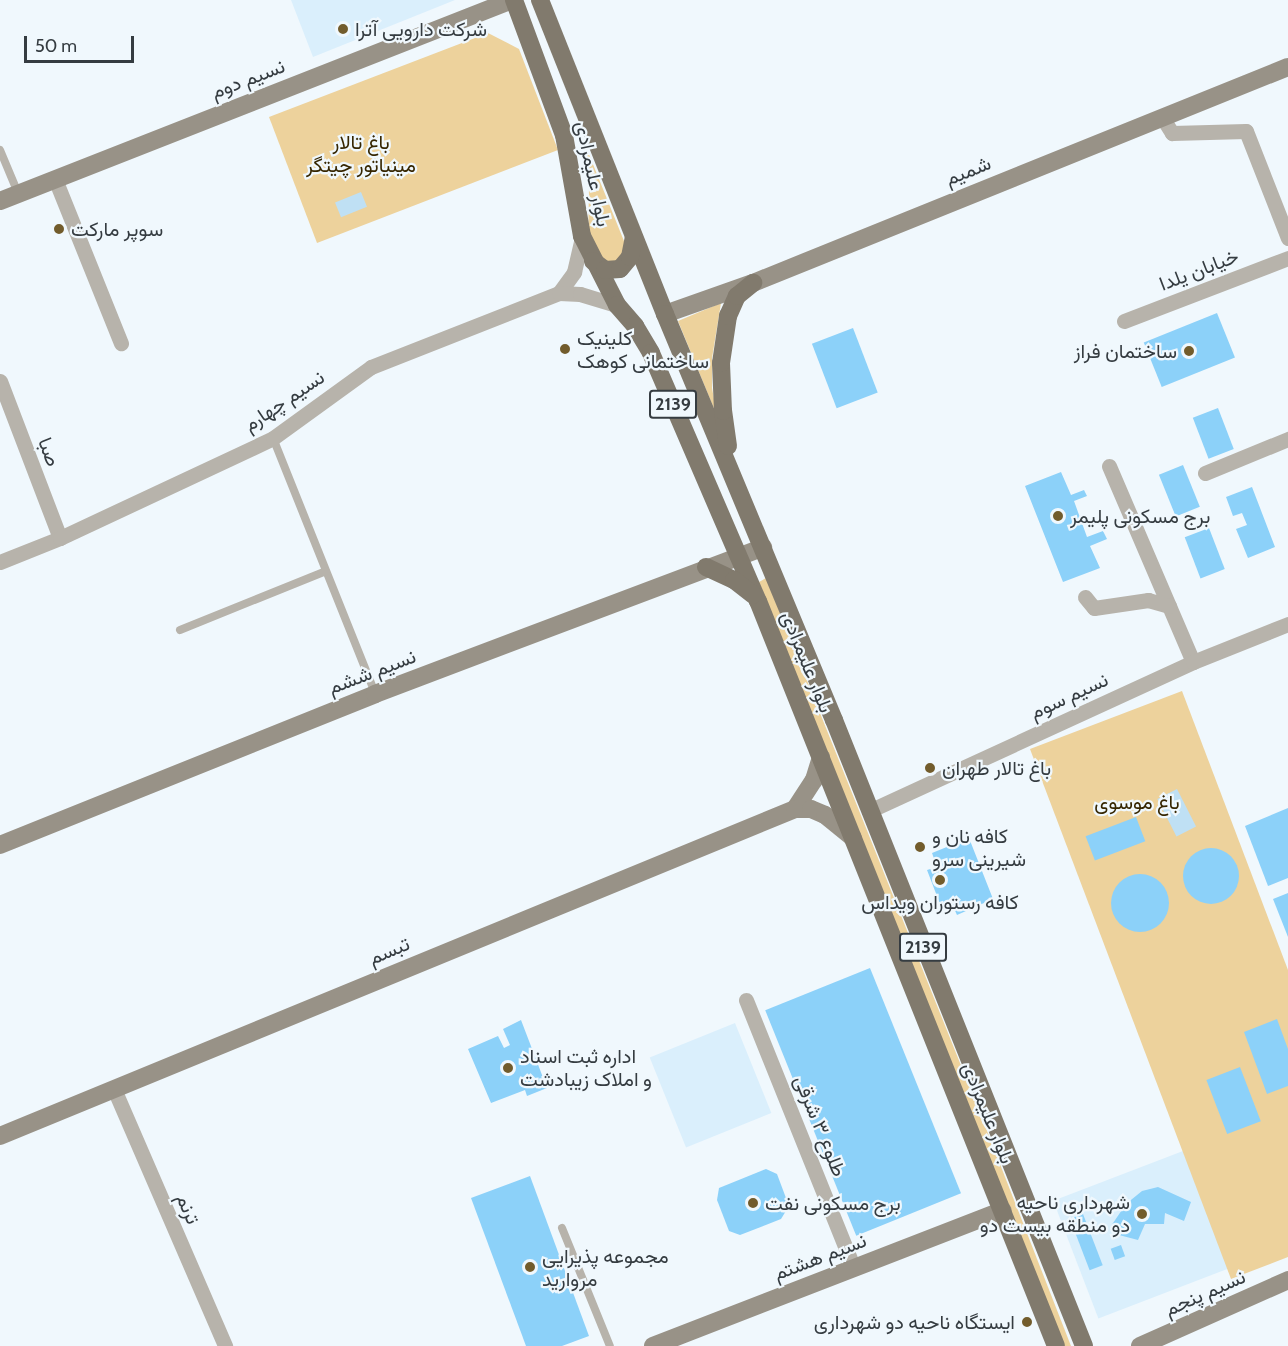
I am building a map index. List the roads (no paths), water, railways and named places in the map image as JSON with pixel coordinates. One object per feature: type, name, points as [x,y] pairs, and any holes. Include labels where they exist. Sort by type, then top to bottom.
[{"type":"main road","name":"بلوار علیمرادی","points":[[513,0],[564,135],[582,236],[617,305],[635,326],[651,353],[758,601],[1056,1346]]},
{"type":"main road","name":"بلوار علیمرادی","points":[[540,0],[633,237],[763,547],[1084,1346]]},
{"type":"main road","points":[[593,261],[605,270],[620,269],[630,257],[633,237]]},
{"type":"main road","points":[[733,474],[723,411],[722,363],[728,316],[736,296],[753,282]]},
{"type":"main road","points":[[706,567],[734,580],[758,601]]},
{"type":"street","name":"نسیم دوم","points":[[0,200],[513,0]]},
{"type":"street","name":"شمیم","points":[[665,314],[753,282],[1288,67]]},
{"type":"street","points":[[1162,117],[1172,133],[1246,131],[1288,238]]},
{"type":"street","points":[[55,179],[121,343]]},
{"type":"street","points":[[559,293],[574,272],[582,236]]},
{"type":"street","name":"خیابان یلدا","points":[[1124,321],[1288,258]]},
{"type":"street","name":"نسیم چهارم","points":[[0,562],[60,538],[273,438],[371,367],[559,293],[580,294],[617,305]]},
{"type":"street","name":"صبا","points":[[0,381],[60,538]]},
{"type":"street","points":[[1205,473],[1288,439]]},
{"type":"street","points":[[1109,466],[1192,662]]},
{"type":"street","name":"نسیم ششم","points":[[0,845],[375,694],[763,547]]},
{"type":"street","points":[[1085,597],[1094,608],[1148,600],[1169,606]]},
{"type":"street","name":"نسیم سوم","points":[[869,811],[1192,662],[1288,624]]},
{"type":"street","points":[[795,808],[814,780],[821,757]]},
{"type":"street","points":[[795,808],[811,809],[825,815],[853,838]]},
{"type":"street","name":"تبسم","points":[[0,1136],[795,808]]},
{"type":"street","name":"طلوع ۳ شرقی","points":[[746,1000],[854,1268]]},
{"type":"street","name":"ترنم","points":[[114,1089],[225,1346]]},
{"type":"street","name":"نسیم هشتم","points":[[654,1346],[1003,1210]]},
{"type":"street","name":"نسیم پنجم","points":[[1140,1346],[1288,1280]]},
{"type":"lane","points":[[0,150],[18,193]]},
{"type":"lane","points":[[273,438],[375,694]]},
{"type":"lane","points":[[180,630],[326,571]]},
{"type":"lane","points":[[562,1227],[610,1346]]},
{"type":"place","name":"شرکت دارویی آترا","points":[[343,29]]},
{"type":"place","name":"سوپر مارکت","points":[[59,229]]},
{"type":"place","name":"کلینیک ساختمانی کوهک","points":[[565,349]]},
{"type":"place","name":"ساختمان فراز","points":[[1189,351]]},
{"type":"place","name":"برج مسکونی پلیمر","points":[[1058,516]]},
{"type":"place","name":"باغ تالار طهران","points":[[930,768]]},
{"type":"place","name":"کافه نان و شیرینی سرو","points":[[920,847]]},
{"type":"place","name":"کافه رستوران ویداس","points":[[940,880]]},
{"type":"place","name":"اداره ثبت اسناد و املاک زیبادشت","points":[[508,1068]]},
{"type":"place","name":"برج مسکونی نفت","points":[[753,1203]]},
{"type":"place","name":"شهرداری ناحیه دو منطقه بیست دو","points":[[1142,1214]]},
{"type":"place","name":"مجموعه پذیرایی مروارید","points":[[530,1267]]},
{"type":"place","name":"ایستگاه ناحیه دو شهرداری","points":[[1027,1322]]},
{"type":"park label","name":"باغ تالار مینیاتور چیتگر","points":[[361,154]]},
{"type":"park label","name":"باغ موسوی","points":[[1137,802]]}]
